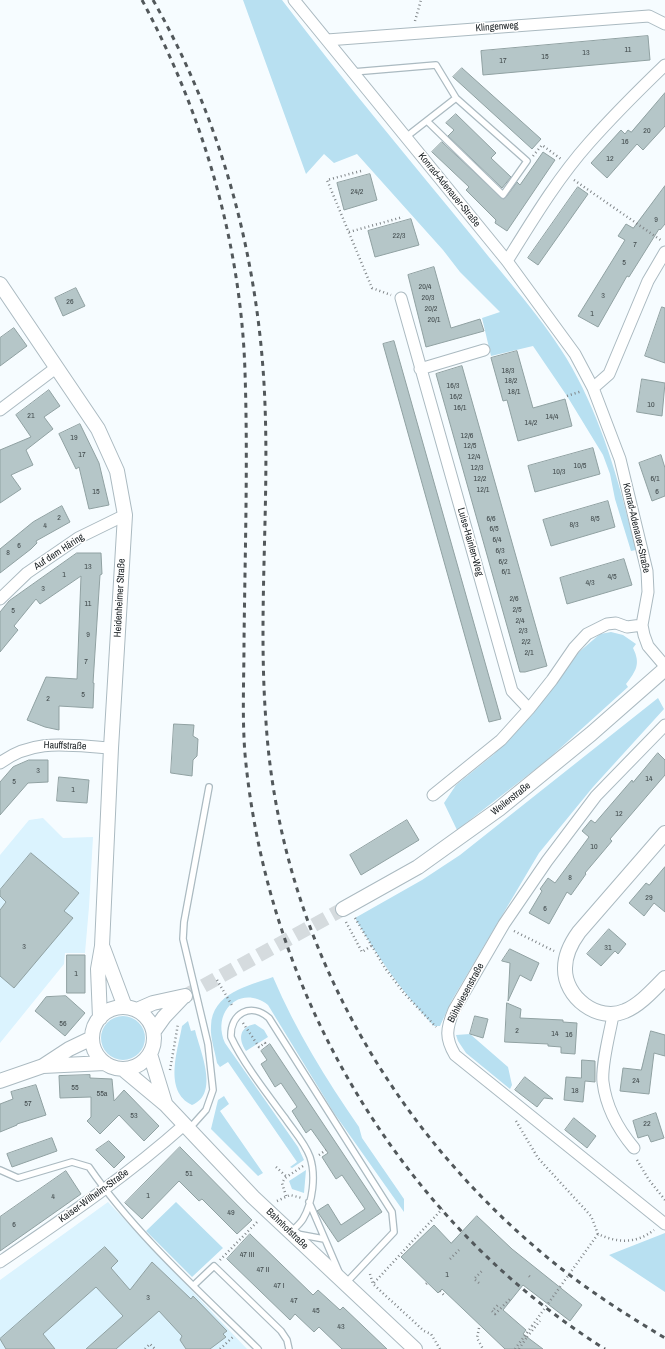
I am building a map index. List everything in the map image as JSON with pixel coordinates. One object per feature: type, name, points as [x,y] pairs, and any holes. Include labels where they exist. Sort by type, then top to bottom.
[{"type":"street","name":"Konrad-Adenauer-Straße","points":[[294,0],[506,261],[575,354],[594,388],[620,459],[647,571],[648,592],[642,625],[648,646],[665,668]]},
{"type":"street","name":"Klingenweg","points":[[327,40],[650,16],[665,24]]},
{"type":"street","points":[[506,261],[542,206],[588,144],[628,100],[665,65]]},
{"type":"street","points":[[594,388],[609,374],[648,281],[665,252]]},
{"type":"street","name":"Heidenheimer Straße","points":[[0,284],[57,367],[101,436],[116,471],[125,515],[111,748],[102,946],[98,969],[100,1018]]},
{"type":"street","name":"Luise-Hainlen-Weg","points":[[401,298],[512,691],[529,709]]},
{"type":"street","points":[[420,369],[484,350]]},
{"type":"street","points":[[0,410],[57,367]]},
{"type":"street","name":"Auf dem Häring","points":[[0,599],[27,572],[72,542],[125,515]]},
{"type":"street","points":[[433,795],[501,740],[529,709],[552,680],[574,648],[587,634],[607,624],[616,623],[627,627],[642,625]]},
{"type":"street","name":"Weilerstraße","points":[[344,914],[418,867],[499,809],[591,734],[665,668]]},
{"type":"street","name":"Bühlwiesenstraße","points":[[664,1224],[455,1055],[449,1044],[447,1033],[449,1022],[454,1010],[500,930],[547,861],[596,796],[665,725]]},
{"type":"street","name":"Hauffstraße","points":[[0,763],[32,746],[44,744],[111,748]]},
{"type":"street","points":[[665,833],[579,932],[570,945],[566,956],[565,970],[567,984],[575,996],[585,1006],[599,1013],[613,1015],[625,1011],[635,1005],[665,978]]},
{"type":"street","name":"Heidenheimer Straße","points":[[102,946],[131,1009]]},
{"type":"street","points":[[105,1063],[95,1052],[92,1038],[94,1027],[100,1018],[111,1010],[131,1009],[184,996],[164,1017],[154,1031]]},
{"type":"street","points":[[43,1066],[105,1063],[123,1069],[138,1065],[150,1054],[153,1047],[154,1031],[148,1019],[131,1009]]},
{"type":"street","points":[[613,1015],[603,1081],[610,1108],[616,1122],[634,1148]]},
{"type":"street","points":[[0,1081],[43,1066],[69,1049],[92,1038]]},
{"type":"street","name":"Bahnhofstraße","points":[[150,1054],[165,1104]]},
{"type":"street","name":"Bahnhofstraße","points":[[123,1069],[165,1104],[268,1211],[344,1284],[415,1349]]},
{"type":"street","name":"Kaiser-Wilhelm-Straße","points":[[0,1262],[105,1190],[186,1127]]},
{"type":"lane","points":[[353,72],[436,65],[456,98],[527,161],[503,196],[427,121]]},
{"type":"lane","points":[[406,137],[456,98]]},
{"type":"lane","points":[[186,1127],[206,1110],[214,1090],[208,1044],[183,939],[184,922],[209,787]]},
{"type":"lane","points":[[290,1232],[302,1220],[309,1202],[313,1177],[311,1161],[300,1140],[234,1044],[231,1029],[238,1016],[244,1012],[253,1010],[262,1012],[270,1018],[392,1212],[394,1232],[344,1284],[309,1202]]},
{"type":"lane","points":[[0,1170],[18,1178],[72,1162],[89,1166],[105,1190],[138,1227],[194,1286],[258,1349]]},
{"type":"lane","points":[[290,1232],[324,1238]]},
{"type":"lane","points":[[194,1286],[214,1266],[281,1331],[287,1340],[289,1349]]},
{"type":"path","points":[[411,34],[420,0]]},
{"type":"path","points":[[527,161],[542,145],[566,162]]},
{"type":"path","points":[[361,171],[327,180],[372,288],[401,298]]},
{"type":"path","points":[[565,174],[665,243]]},
{"type":"path","points":[[349,232],[403,217]]},
{"type":"path","points":[[344,914],[362,952],[371,946]]},
{"type":"path","points":[[356,918],[371,946],[404,993],[434,1026],[447,1033]]},
{"type":"path","points":[[517,932],[550,948]]},
{"type":"path","points":[[217,980],[235,1012]]},
{"type":"path","points":[[240,1018],[259,1047],[265,1044],[266,1047]]},
{"type":"path","points":[[156,1078],[167,1074],[171,1067],[179,1020]]},
{"type":"path","points":[[509,1100],[518,1127],[538,1158],[591,1216],[598,1234],[617,1241],[636,1239],[648,1234],[664,1224]]},
{"type":"path","points":[[634,1148],[634,1155],[639,1164],[665,1200]]},
{"type":"path","points":[[286,1196],[282,1183],[287,1177],[326,1150]]},
{"type":"path","points":[[276,1167],[287,1177]]},
{"type":"path","points":[[268,1211],[280,1199],[290,1195],[309,1202]]},
{"type":"path","points":[[373,1284],[402,1254],[444,1206]]},
{"type":"path","points":[[224,1256],[255,1224]]},
{"type":"path","points":[[519,1349],[526,1336],[598,1234]]},
{"type":"path","points":[[450,1259],[459,1250]]},
{"type":"path","points":[[373,1270],[369,1274],[373,1284],[424,1331],[431,1334],[440,1349]]},
{"type":"path","points":[[479,1283],[474,1279],[482,1271]]},
{"type":"path","points":[[440,1291],[444,1295],[443,1296]]},
{"type":"path","points":[[498,1304],[493,1310],[495,1314],[511,1298]]},
{"type":"path","points":[[515,1349],[540,1321]]},
{"type":"path","points":[[479,1328],[477,1338],[482,1349]]},
{"type":"path","points":[[220,1349],[230,1340]]},
{"type":"path","points":[[145,1349],[150,1344],[155,1349]]},
{"type":"shaded area","points":[[243,0],[282,0],[353,91],[543,324],[567,359],[596,419],[612,462],[625,505],[636,550],[631,551],[615,499],[610,474],[603,455],[567,396],[533,346],[491,356],[482,318],[500,312],[460,272],[443,250],[357,154],[334,163],[324,154],[306,174]]},
{"type":"shaded area","points":[[611,632],[623,635],[636,644],[633,648],[637,663],[635,671],[626,684],[628,687],[546,761],[457,830],[444,803],[456,785],[493,755],[532,715],[579,652],[600,634]]},
{"type":"shaded area","points":[[658,698],[664,709],[593,787],[539,853],[452,1000],[440,1026],[434,1026],[392,975],[355,918],[422,880],[460,855]]},
{"type":"shaded area","points":[[43,818],[63,838],[93,837],[85,953],[65,953],[64,964],[0,1043],[0,855],[29,820]]},
{"type":"shaded area","points":[[273,977],[312,1054],[359,1127],[362,1138],[404,1199],[404,1212],[334,1113],[268,1005],[258,999],[239,999],[231,1004],[225,1011],[222,1021],[222,1031],[225,1043],[298,1147],[304,1160],[292,1168],[290,1167],[297,1162],[228,1062],[220,1067],[217,1063],[212,1040],[211,1026],[213,1015],[218,1006],[224,998],[233,992]]},
{"type":"shaded area","points":[[123,1016],[135,1020],[141,1026],[145,1038],[141,1050],[135,1056],[123,1060],[111,1056],[105,1050],[101,1038],[105,1026],[111,1020]]},
{"type":"shaded area","points":[[188,1021],[191,1031],[195,1030],[204,1060],[207,1082],[205,1092],[200,1099],[192,1105],[183,1099],[175,1080],[176,1058],[182,1026]]},
{"type":"shaded area","points":[[255,1024],[264,1030],[268,1037],[246,1051],[243,1047],[241,1038],[243,1031]]},
{"type":"shaded area","points":[[470,1034],[508,1067],[512,1085],[510,1089],[466,1053],[456,1035]]},
{"type":"shaded area","points":[[224,1096],[229,1104],[220,1111],[263,1173],[258,1176],[211,1129],[218,1100]]},
{"type":"shaded area","points":[[306,1170],[304,1193],[292,1189],[289,1181]]},
{"type":"shaded area","points":[[108,1202],[247,1349],[0,1349],[0,1280]]},
{"type":"shaded area","points":[[176,1202],[223,1248],[192,1277],[146,1231]]},
{"type":"shaded area","points":[[665,1233],[665,1292],[609,1255]]},
{"type":"building","points":[[648,36],[650,60],[483,75],[481,51]]},
{"type":"building","points":[[462,68],[541,139],[532,149],[453,77]]},
{"type":"building","points":[[665,93],[665,126],[643,150],[637,144],[607,178],[591,163],[621,130],[625,134],[628,130],[631,132]]},
{"type":"building","points":[[456,114],[496,153],[491,158],[511,177],[502,188],[448,136],[454,130],[446,123]]},
{"type":"building","points":[[442,142],[503,199],[517,182],[520,185],[543,152],[555,160],[507,231],[495,223],[496,220],[466,190],[469,187],[432,152]]},
{"type":"building","points":[[370,174],[377,200],[344,210],[337,183]]},
{"type":"building","points":[[665,186],[665,224],[660,230],[659,229],[629,277],[627,276],[598,327],[578,316],[625,240],[618,236],[626,224],[633,228]]},
{"type":"building","points":[[578,187],[588,194],[538,265],[528,258]]},
{"type":"building","points":[[411,219],[419,245],[375,257],[368,231]]},
{"type":"building","points":[[434,267],[451,328],[480,319],[484,331],[426,347],[408,275]]},
{"type":"building","points":[[76,288],[85,306],[63,316],[55,298]]},
{"type":"building","points":[[662,307],[665,308],[665,363],[645,356]]},
{"type":"building","points":[[14,328],[27,346],[0,366],[0,338]]},
{"type":"building","points":[[394,341],[501,719],[489,722],[383,344]]},
{"type":"building","points":[[517,351],[533,408],[565,399],[572,426],[518,441],[507,400],[503,401],[491,358]]},
{"type":"building","points":[[462,366],[547,666],[525,672],[520,672],[436,374]]},
{"type":"building","points":[[642,379],[665,383],[662,416],[637,412]]},
{"type":"building","points":[[49,390],[60,406],[44,417],[53,429],[26,450],[33,465],[11,475],[21,489],[0,503],[0,450],[31,437],[16,415]]},
{"type":"building","points":[[80,424],[99,463],[109,505],[89,509],[79,467],[76,469],[59,434]]},
{"type":"building","points":[[593,448],[600,474],[535,492],[528,466]]},
{"type":"building","points":[[661,455],[665,468],[665,496],[652,501],[639,463]]},
{"type":"building","points":[[608,501],[615,527],[551,546],[543,520]]},
{"type":"building","points":[[62,506],[70,522],[36,541],[37,543],[31,549],[0,573],[0,549],[33,522]]},
{"type":"building","points":[[77,553],[101,553],[102,574],[100,575],[93,683],[93,708],[59,706],[59,730],[45,727],[27,720],[46,677],[77,679],[81,576],[40,604],[36,599],[14,626],[18,630],[0,652],[0,612],[9,601]]},
{"type":"building","points":[[624,559],[632,585],[567,604],[560,578]]},
{"type":"building","points":[[174,724],[194,725],[193,736],[198,739],[197,756],[193,760],[192,776],[171,773]]},
{"type":"building","points":[[658,753],[665,760],[665,775],[610,839],[612,841],[585,873],[586,874],[571,895],[567,892],[549,924],[529,913],[542,891],[540,889],[548,878],[555,883],[589,837],[582,831],[591,820],[595,823],[632,780],[633,782]]},
{"type":"building","points":[[29,760],[48,760],[48,782],[28,783],[0,815],[0,782],[13,767]]},
{"type":"building","points":[[59,777],[89,780],[87,803],[57,801]]},
{"type":"building","points":[[407,820],[419,840],[361,875],[350,855]]},
{"type":"building","points":[[31,853],[79,893],[64,911],[73,918],[14,988],[0,976],[0,910],[6,902],[0,896],[0,890]]},
{"type":"building","points":[[665,867],[665,912],[654,903],[644,916],[629,903],[646,883],[649,885]]},
{"type":"building","points":[[609,929],[626,944],[618,954],[615,951],[601,966],[587,954]]},
{"type":"building","points":[[510,949],[539,963],[531,981],[520,975],[508,1001],[510,963],[502,961]]},
{"type":"building","points":[[67,955],[85,955],[85,993],[67,993]]},
{"type":"building","points":[[66,996],[85,1013],[65,1036],[35,1011],[46,997]]},
{"type":"building","points":[[507,1003],[521,1009],[520,1018],[563,1020],[563,1022],[577,1023],[575,1054],[561,1053],[561,1047],[548,1046],[548,1044],[505,1042]]},
{"type":"building","points":[[475,1016],[488,1019],[483,1038],[470,1034]]},
{"type":"building","points":[[651,1031],[665,1035],[665,1056],[654,1053],[649,1094],[620,1091],[623,1068],[641,1070]]},
{"type":"building","points":[[270,1044],[382,1212],[338,1242],[317,1211],[328,1204],[341,1225],[365,1209],[342,1175],[336,1179],[322,1157],[328,1153],[311,1129],[306,1133],[292,1111],[297,1107],[281,1083],[275,1087],[261,1064],[267,1060],[261,1051]]},
{"type":"building","points":[[582,1060],[595,1061],[595,1082],[585,1081],[583,1102],[564,1100],[566,1077],[581,1078]]},
{"type":"building","points":[[90,1075],[90,1078],[112,1079],[114,1101],[124,1090],[159,1126],[144,1141],[119,1115],[100,1134],[87,1121],[91,1117],[91,1097],[60,1098],[59,1076]]},
{"type":"building","points":[[525,1077],[553,1099],[544,1098],[537,1107],[515,1090]]},
{"type":"building","points":[[36,1085],[46,1115],[17,1124],[0,1132],[0,1104],[13,1099],[11,1092]]},
{"type":"building","points":[[656,1113],[664,1138],[651,1142],[648,1135],[638,1138],[633,1121]]},
{"type":"building","points":[[574,1118],[596,1136],[587,1148],[565,1130]]},
{"type":"building","points":[[52,1138],[57,1151],[12,1167],[7,1154]]},
{"type":"building","points":[[109,1141],[125,1157],[114,1168],[96,1150]]},
{"type":"building","points":[[180,1147],[252,1220],[237,1234],[202,1199],[199,1201],[179,1181],[142,1219],[125,1203]]},
{"type":"building","points":[[66,1171],[81,1194],[0,1251],[0,1217]]},
{"type":"building","points":[[477,1216],[512,1249],[582,1305],[570,1321],[523,1285],[503,1310],[526,1330],[523,1334],[543,1349],[505,1349],[442,1289],[438,1293],[401,1257],[434,1225],[451,1243]]},
{"type":"building","points":[[250,1234],[313,1295],[318,1290],[340,1310],[343,1307],[387,1349],[342,1349],[319,1327],[314,1332],[295,1314],[290,1320],[227,1259]]},
{"type":"building","points":[[105,1247],[118,1261],[111,1268],[130,1290],[152,1262],[191,1299],[193,1296],[227,1331],[223,1334],[226,1337],[210,1349],[186,1349],[180,1340],[182,1336],[159,1311],[116,1349],[86,1349],[123,1316],[96,1287],[43,1334],[55,1349],[6,1349],[0,1339]]},
{"type":"tunnel","points":[[185,996],[343,909]]},
{"type":"railway","points":[[142,0],[164,43],[200,134],[215,180],[227,228],[236,275],[242,324],[246,406],[243,698],[245,754],[258,843],[282,930],[315,1014],[357,1094],[407,1168],[466,1236],[532,1297],[605,1349]]},
{"type":"railway","points":[[153,0],[178,47],[199,95],[218,145],[233,195],[246,247],[255,299],[262,352],[265,405],[266,484],[263,643],[266,722],[275,798],[292,872],[316,943],[348,1012],[386,1077],[430,1138],[480,1195],[550,1260],[615,1307],[665,1338]]}]
